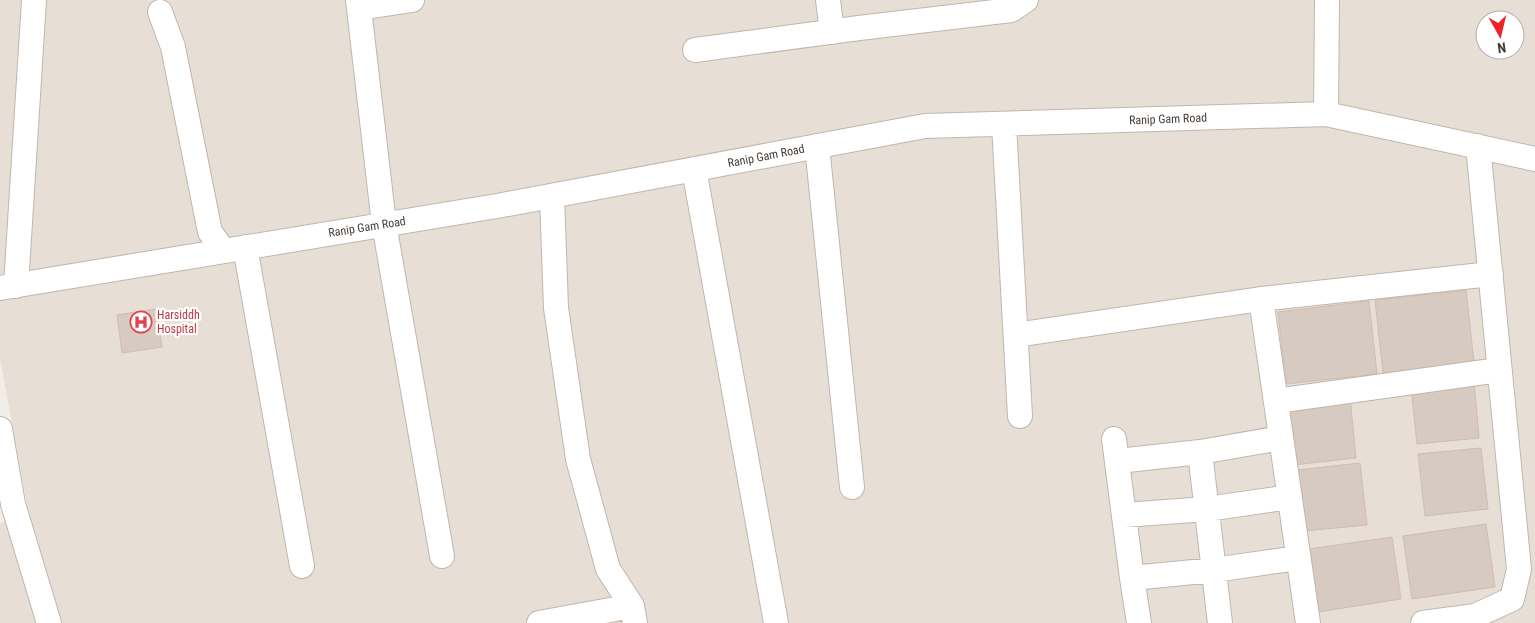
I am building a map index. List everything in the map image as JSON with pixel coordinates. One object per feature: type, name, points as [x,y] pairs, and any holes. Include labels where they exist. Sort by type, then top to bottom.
[{"type":"street","points":[[8,287],[34,0]]},
{"type":"street","points":[[412,0],[359,4],[384,224],[442,556]]},
{"type":"street","points":[[828,0],[832,32]]},
{"type":"street","points":[[695,50],[1011,10],[1026,0]]},
{"type":"street","points":[[1326,114],[1327,0]]},
{"type":"street","points":[[160,12],[173,48],[210,232],[235,249],[302,566]]},
{"type":"street","name":"Ranip Gam Road","points":[[8,287],[552,196],[925,126],[1326,114],[1535,159]]},
{"type":"street","points":[[1004,124],[1020,416]]},
{"type":"street","points":[[817,146],[852,486]]},
{"type":"street","points":[[1423,623],[1475,616],[1512,599],[1519,569],[1478,146]]},
{"type":"street","points":[[694,169],[776,623]]},
{"type":"street","points":[[539,623],[634,615],[608,569],[578,459],[556,308],[552,196]]},
{"type":"street","points":[[1016,335],[1260,298],[1490,274]]},
{"type":"street","points":[[1260,298],[1308,623]]},
{"type":"street","points":[[1276,401],[1500,370]]},
{"type":"street","points":[[0,429],[7,509],[49,623]]},
{"type":"street","points":[[1139,623],[1116,450],[1200,452],[1281,438]]},
{"type":"street","points":[[1200,452],[1220,623]]},
{"type":"street","points":[[1124,515],[1207,509],[1290,497]]},
{"type":"street","points":[[1132,578],[1214,570],[1298,558]]},
{"type":"shaded area","points":[[0,0],[25,0],[8,280],[0,279]]},
{"type":"shaded area","points":[[40,0],[1323,0],[1320,107],[921,119],[25,275]]},
{"type":"shaded area","points":[[1340,0],[1535,0],[1535,151],[1337,105]]},
{"type":"shaded area","points":[[1326,126],[1535,166],[1535,623],[0,623],[0,524],[27,505],[0,358],[0,300],[928,135]]},
{"type":"building","points":[[1466,290],[1474,362],[1383,373],[1375,300]]},
{"type":"building","points":[[1369,301],[1377,374],[1286,384],[1278,312]]},
{"type":"building","points":[[156,309],[162,347],[122,353],[117,315]]},
{"type":"building","points":[[1474,381],[1479,438],[1417,444],[1411,387]]},
{"type":"building","points":[[1350,397],[1356,458],[1293,465],[1287,403]]},
{"type":"building","points":[[1481,448],[1488,509],[1425,516],[1418,454]]},
{"type":"building","points":[[1360,463],[1367,525],[1304,531],[1298,470]]},
{"type":"building","points":[[1486,524],[1495,587],[1412,599],[1403,536]]},
{"type":"building","points":[[1392,537],[1401,599],[1318,612],[1309,549]]},
{"type":"place","name":"Harsiddh Hospital","points":[[141,322]]}]
